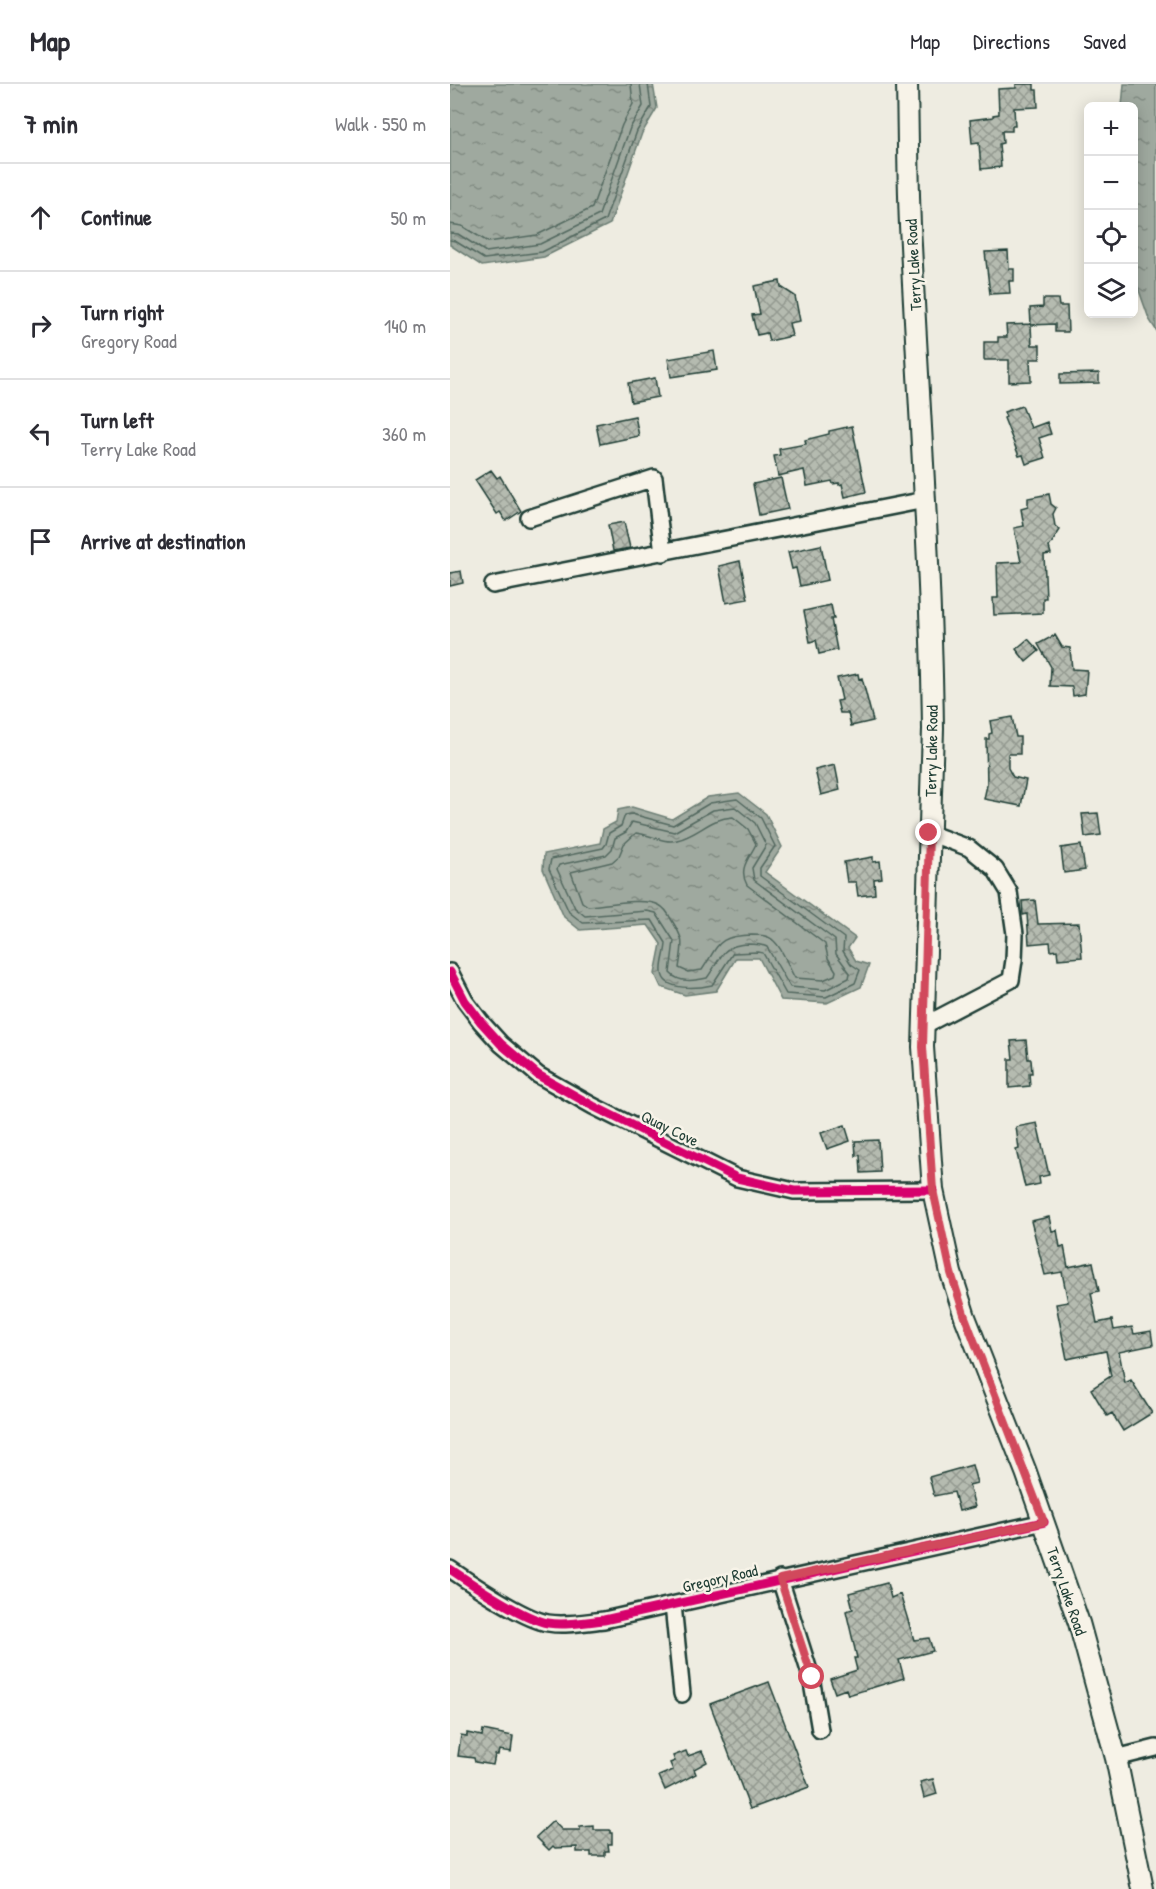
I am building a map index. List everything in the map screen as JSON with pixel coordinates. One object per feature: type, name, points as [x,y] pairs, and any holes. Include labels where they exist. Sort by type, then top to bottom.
[{"type":"main road","name":"Terry Lake Road","points":[[907,84],[910,222],[933,694],[923,1026],[933,1190],[951,1273],[965,1317],[1044,1522],[1079,1623],[1116,1758],[1143,1889]]},
{"type":"street","points":[[529,518],[654,478],[663,553]]},
{"type":"street","points":[[493,585],[925,500]]},
{"type":"street","points":[[923,1026],[1011,980],[1015,952],[1009,892],[995,869],[969,848],[929,833]]},
{"type":"street","name":"Quay Cove","points":[[450,972],[465,1001],[481,1022],[501,1044],[538,1075],[593,1106],[737,1178],[794,1191],[933,1190]]},
{"type":"street","name":"Gregory Road","points":[[450,1569],[526,1616],[547,1623],[570,1624],[604,1620],[674,1605],[780,1579],[1044,1522]]},
{"type":"street","points":[[780,1579],[812,1677],[820,1730]]},
{"type":"street","points":[[674,1605],[682,1694]]},
{"type":"street","points":[[1116,1758],[1156,1748]]},
{"type":"water","points":[[450,84],[653,84],[657,108],[642,133],[610,224],[544,257],[482,266],[450,245]]},
{"type":"water","points":[[1124,84],[1156,84],[1156,330],[1149,319],[1138,287],[1138,102],[1122,102]]},
{"type":"water","points":[[739,793],[766,814],[782,847],[765,872],[855,938],[848,948],[856,961],[869,965],[861,987],[827,1003],[781,1000],[759,958],[736,958],[716,991],[685,995],[661,987],[655,974],[661,944],[648,925],[580,930],[564,917],[543,869],[544,854],[600,843],[603,829],[616,822],[618,810],[632,807],[672,819],[708,797]]},
{"type":"building","points":[[1016,84],[1034,84],[1034,90],[1037,90],[1038,107],[1014,108],[1015,126],[1012,126],[1012,131],[1002,131],[1003,143],[999,144],[1001,167],[981,169],[979,143],[972,144],[970,120],[999,114],[998,89],[1016,88]]},
{"type":"building","points":[[1008,251],[1009,269],[1014,269],[1014,281],[1009,281],[1010,293],[990,294],[985,252]]},
{"type":"building","points":[[780,281],[781,287],[795,296],[800,321],[789,323],[792,336],[769,341],[767,333],[757,335],[752,315],[760,314],[754,286]]},
{"type":"building","points":[[1043,299],[1058,299],[1059,306],[1067,306],[1068,332],[1055,332],[1055,324],[1031,325],[1032,345],[1040,345],[1040,359],[1030,359],[1031,381],[1009,382],[1009,360],[984,360],[984,342],[998,342],[998,337],[1007,337],[1006,325],[1031,324],[1030,308],[1043,307]]},
{"type":"building","points":[[714,351],[717,370],[671,377],[668,359]]},
{"type":"building","points":[[1099,373],[1099,383],[1060,384],[1060,374]]},
{"type":"building","points":[[655,378],[658,397],[631,402],[628,383]]},
{"type":"building","points":[[1022,406],[1031,428],[1047,422],[1051,434],[1039,438],[1045,458],[1026,464],[1023,455],[1019,456],[1004,418],[1006,417],[1004,412]]},
{"type":"building","points":[[635,416],[639,436],[600,444],[596,424]]},
{"type":"building","points":[[852,426],[866,492],[845,497],[842,484],[833,484],[832,481],[807,486],[804,470],[778,476],[774,456],[780,455],[779,449],[806,444],[805,440]]},
{"type":"building","points":[[491,470],[497,478],[500,476],[521,511],[506,521],[500,512],[497,514],[475,480]]},
{"type":"building","points":[[781,478],[788,509],[759,515],[753,484]]},
{"type":"building","points":[[1049,494],[1051,504],[1056,508],[1053,514],[1055,526],[1060,530],[1049,547],[1051,554],[1044,555],[1046,598],[1043,598],[1043,613],[994,615],[993,598],[998,598],[997,563],[1021,562],[1014,528],[1024,526],[1021,509],[1028,507],[1028,498]]},
{"type":"building","points":[[624,522],[630,548],[613,551],[608,525]]},
{"type":"building","points":[[821,545],[828,580],[800,586],[796,568],[792,569],[788,552]]},
{"type":"building","points":[[740,561],[748,599],[726,603],[719,566]]},
{"type":"building","points":[[461,571],[463,583],[450,586],[450,573]]},
{"type":"building","points":[[831,605],[834,619],[831,619],[837,650],[819,654],[816,640],[810,642],[804,611]]},
{"type":"building","points":[[1055,635],[1062,647],[1070,648],[1072,669],[1087,670],[1085,694],[1073,696],[1072,687],[1050,686],[1051,667],[1038,644]]},
{"type":"building","points":[[1028,639],[1039,651],[1026,662],[1016,649]]},
{"type":"building","points":[[858,674],[859,679],[862,678],[873,721],[851,726],[848,713],[840,713],[837,701],[842,700],[837,678]]},
{"type":"building","points":[[1012,717],[1016,737],[1020,737],[1020,754],[1008,754],[1008,768],[1013,777],[1026,780],[1021,806],[984,799],[987,785],[986,739],[989,739],[989,734],[992,733],[990,721]]},
{"type":"building","points":[[835,765],[840,790],[821,795],[815,770]]},
{"type":"building","points":[[1098,813],[1101,835],[1085,837],[1082,814]]},
{"type":"building","points":[[1081,845],[1085,870],[1064,873],[1061,848]]},
{"type":"building","points":[[873,857],[873,862],[880,861],[882,878],[874,879],[875,894],[858,896],[856,882],[847,882],[844,862]]},
{"type":"building","points":[[1035,900],[1038,924],[1079,923],[1082,957],[1058,959],[1057,950],[1051,951],[1050,942],[1029,944],[1027,914],[1023,915],[1022,901]]},
{"type":"building","points":[[1026,1040],[1028,1059],[1031,1059],[1030,1086],[1009,1088],[1009,1059],[1013,1059],[1011,1041]]},
{"type":"building","points":[[1037,1123],[1049,1175],[1039,1177],[1040,1184],[1025,1187],[1016,1150],[1019,1149],[1016,1127]]},
{"type":"building","points":[[845,1125],[850,1141],[827,1149],[821,1133]]},
{"type":"building","points":[[878,1140],[880,1172],[861,1173],[860,1155],[856,1156],[855,1141]]},
{"type":"building","points":[[1049,1217],[1052,1231],[1057,1230],[1060,1247],[1064,1246],[1068,1267],[1093,1262],[1099,1291],[1091,1293],[1097,1323],[1112,1320],[1114,1330],[1132,1327],[1134,1334],[1151,1331],[1153,1345],[1119,1352],[1125,1383],[1131,1380],[1152,1413],[1123,1431],[1112,1413],[1107,1416],[1091,1389],[1111,1376],[1106,1351],[1067,1359],[1056,1304],[1068,1302],[1062,1272],[1045,1275],[1031,1221]]},
{"type":"building","points":[[972,1465],[977,1483],[969,1485],[975,1507],[959,1511],[954,1492],[934,1496],[929,1477]]},
{"type":"building","points":[[887,1583],[891,1598],[900,1594],[914,1640],[929,1638],[933,1651],[899,1660],[904,1678],[848,1695],[846,1689],[835,1693],[830,1679],[857,1670],[854,1658],[857,1658],[846,1611],[853,1609],[849,1593]]},
{"type":"building","points":[[769,1682],[809,1787],[750,1809],[710,1704]]},
{"type":"building","points":[[483,1730],[513,1736],[511,1752],[499,1750],[498,1755],[495,1755],[493,1765],[475,1762],[474,1758],[458,1756],[461,1735],[467,1736],[467,1733],[482,1736]]},
{"type":"building","points":[[686,1751],[688,1756],[702,1751],[707,1762],[694,1769],[696,1774],[665,1790],[659,1776],[673,1770],[670,1763],[675,1761],[673,1756]]},
{"type":"building","points":[[933,1779],[937,1794],[924,1798],[920,1782]]},
{"type":"building","points":[[553,1821],[562,1830],[580,1830],[580,1827],[594,1826],[594,1830],[610,1830],[612,1844],[608,1844],[609,1851],[605,1851],[605,1856],[591,1856],[591,1852],[577,1852],[577,1847],[555,1848],[553,1846],[549,1850],[536,1837]]},
{"type":"cycle path","points":[[450,972],[465,1001],[481,1022],[501,1044],[538,1075],[593,1106],[737,1178],[794,1191],[933,1190]]},
{"type":"cycle path","points":[[450,1569],[525,1615],[548,1623],[576,1623],[604,1620],[1044,1522]]},
{"type":"route","points":[[812,1677],[780,1579],[1044,1522],[965,1317],[951,1273],[933,1190],[923,1047],[929,833]]}]
